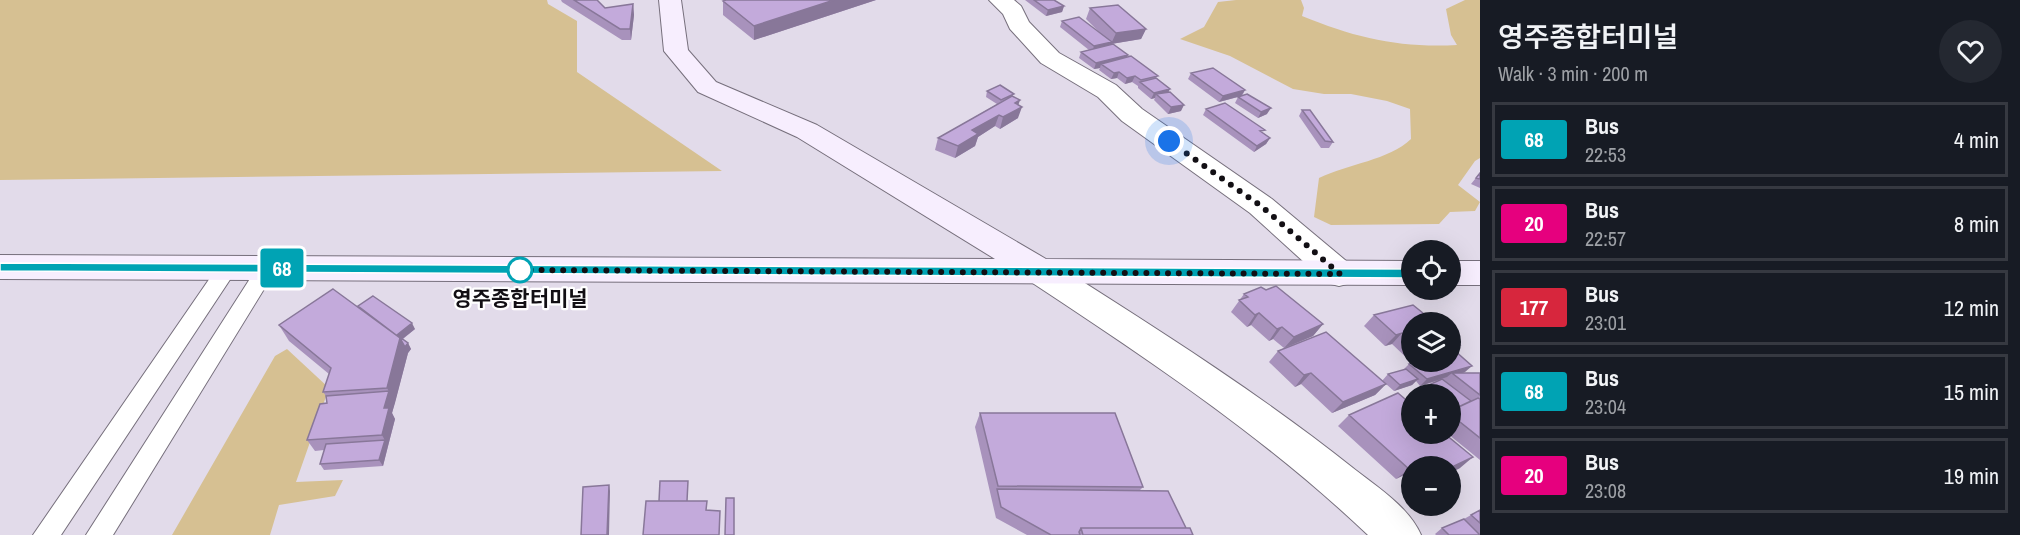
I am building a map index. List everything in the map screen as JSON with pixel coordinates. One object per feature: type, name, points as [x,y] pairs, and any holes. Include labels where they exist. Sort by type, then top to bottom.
[{"type":"main road","points":[[669,0],[676,51],[707,87],[807,131],[1043,273]]},
{"type":"main road","points":[[0,267],[1401,273]]},
{"type":"main road","points":[[1461,273],[1480,273]]},
{"type":"street","points":[[1000,0],[1013,10],[1018,24],[1050,58],[1107,91],[1132,114],[1261,206],[1340,274]]},
{"type":"street","points":[[1043,273],[1184,364],[1345,484],[1400,535]]},
{"type":"lane","points":[[46,535],[228,267]]},
{"type":"lane","points":[[99,535],[267,268]]},
{"type":"shaded area","points":[[0,0],[547,0],[548,4],[577,21],[577,72],[722,171],[0,180]]},
{"type":"shaded area","points":[[1301,0],[1304,8],[1302,16],[1341,30],[1378,40],[1436,46],[1457,45],[1451,35],[1446,9],[1465,0],[1480,0],[1480,158],[1475,161],[1458,185],[1480,202],[1475,211],[1450,212],[1439,224],[1331,225],[1314,217],[1319,178],[1380,157],[1402,146],[1411,139],[1410,109],[1387,101],[1351,94],[1324,94],[1293,89],[1230,56],[1180,39],[1204,27],[1218,2]]},
{"type":"shaded area","points":[[287,349],[329,388],[296,482],[343,480],[335,496],[279,505],[270,535],[172,535],[275,356]]},
{"type":"building","points":[[574,0],[597,0],[605,8],[633,4],[630,29],[620,29]]},
{"type":"building","points":[[834,0],[754,26],[723,1]]},
{"type":"building","points":[[1034,0],[1054,0],[1064,6],[1048,10]]},
{"type":"building","points":[[1118,5],[1146,29],[1116,33],[1090,8]]},
{"type":"building","points":[[1079,17],[1112,42],[1094,46],[1062,21]]},
{"type":"building","points":[[1113,44],[1128,55],[1096,63],[1081,52]]},
{"type":"building","points":[[1131,56],[1158,76],[1141,80],[1135,76],[1127,78],[1101,64]]},
{"type":"building","points":[[1213,68],[1245,90],[1223,96],[1191,73]]},
{"type":"building","points":[[1156,78],[1170,89],[1154,93],[1140,82]]},
{"type":"building","points":[[1000,85],[1014,94],[1001,100],[987,91]]},
{"type":"building","points":[[1170,92],[1184,105],[1171,107],[1156,94]]},
{"type":"building","points":[[1247,94],[1271,108],[1261,112],[1238,97]]},
{"type":"building","points":[[1012,96],[1020,100],[1015,103],[1022,107],[1003,117],[999,115],[972,130],[978,134],[958,146],[938,138]]},
{"type":"building","points":[[1225,103],[1265,130],[1260,131],[1270,138],[1257,146],[1206,109]]},
{"type":"building","points":[[1302,110],[1310,110],[1333,142],[1325,141]]},
{"type":"building","points":[[1276,286],[1323,324],[1294,337],[1282,327],[1277,329],[1259,313],[1255,315],[1239,300],[1248,297],[1244,294],[1261,287],[1266,290]]},
{"type":"building","points":[[333,289],[400,338],[387,388],[323,392],[331,368],[279,325]]},
{"type":"building","points":[[373,296],[412,323],[397,335],[408,343],[405,347],[400,338],[358,306]]},
{"type":"building","points":[[1413,305],[1422,312],[1401,312],[1401,333],[1396,335],[1374,315]]},
{"type":"building","points":[[1326,332],[1386,384],[1343,402],[1311,373],[1304,375],[1278,351]]},
{"type":"building","points":[[1461,356],[1472,366],[1461,369]]},
{"type":"building","points":[[1401,370],[1410,372],[1418,379],[1400,385],[1388,374]]},
{"type":"building","points":[[1419,372],[1451,372],[1427,379]]},
{"type":"building","points":[[1452,373],[1480,373],[1480,395]]},
{"type":"building","points":[[1442,379],[1449,384],[1431,384]]},
{"type":"building","points":[[389,391],[384,408],[389,408],[382,435],[307,440],[320,404],[327,403],[326,396]]},
{"type":"building","points":[[1398,393],[1401,396],[1401,444],[1457,444],[1473,457],[1461,463],[1461,456],[1401,456],[1401,462],[1349,415]]},
{"type":"building","points":[[1461,393],[1471,401],[1461,406]]},
{"type":"building","points":[[1480,399],[1480,438],[1461,423],[1461,406]]},
{"type":"building","points":[[980,413],[1115,413],[1143,487],[998,486]]},
{"type":"building","points":[[385,440],[379,460],[320,464],[326,444]]},
{"type":"building","points":[[660,481],[688,481],[687,501],[659,501]]},
{"type":"building","points":[[609,485],[607,535],[581,535],[583,487]]},
{"type":"building","points":[[997,489],[1168,491],[1186,528],[1081,528],[1080,535],[1051,535],[1001,507]]},
{"type":"building","points":[[726,498],[734,498],[734,535],[725,535]]},
{"type":"building","points":[[646,501],[707,501],[706,510],[720,511],[719,535],[643,535]]},
{"type":"building","points":[[1480,510],[1480,523],[1471,515]]},
{"type":"building","points":[[1464,519],[1480,535],[1449,535],[1442,528]]},
{"type":"building","points":[[1081,528],[1190,528],[1193,535],[1083,535]]},
{"type":"bus line","name":"68","points":[[0,267],[1401,273]]},
{"type":"place","name":"영주종합터미널","points":[[520,270]]},
{"type":"route","points":[[520,270],[1340,274],[1261,206],[1169,141]]}]
